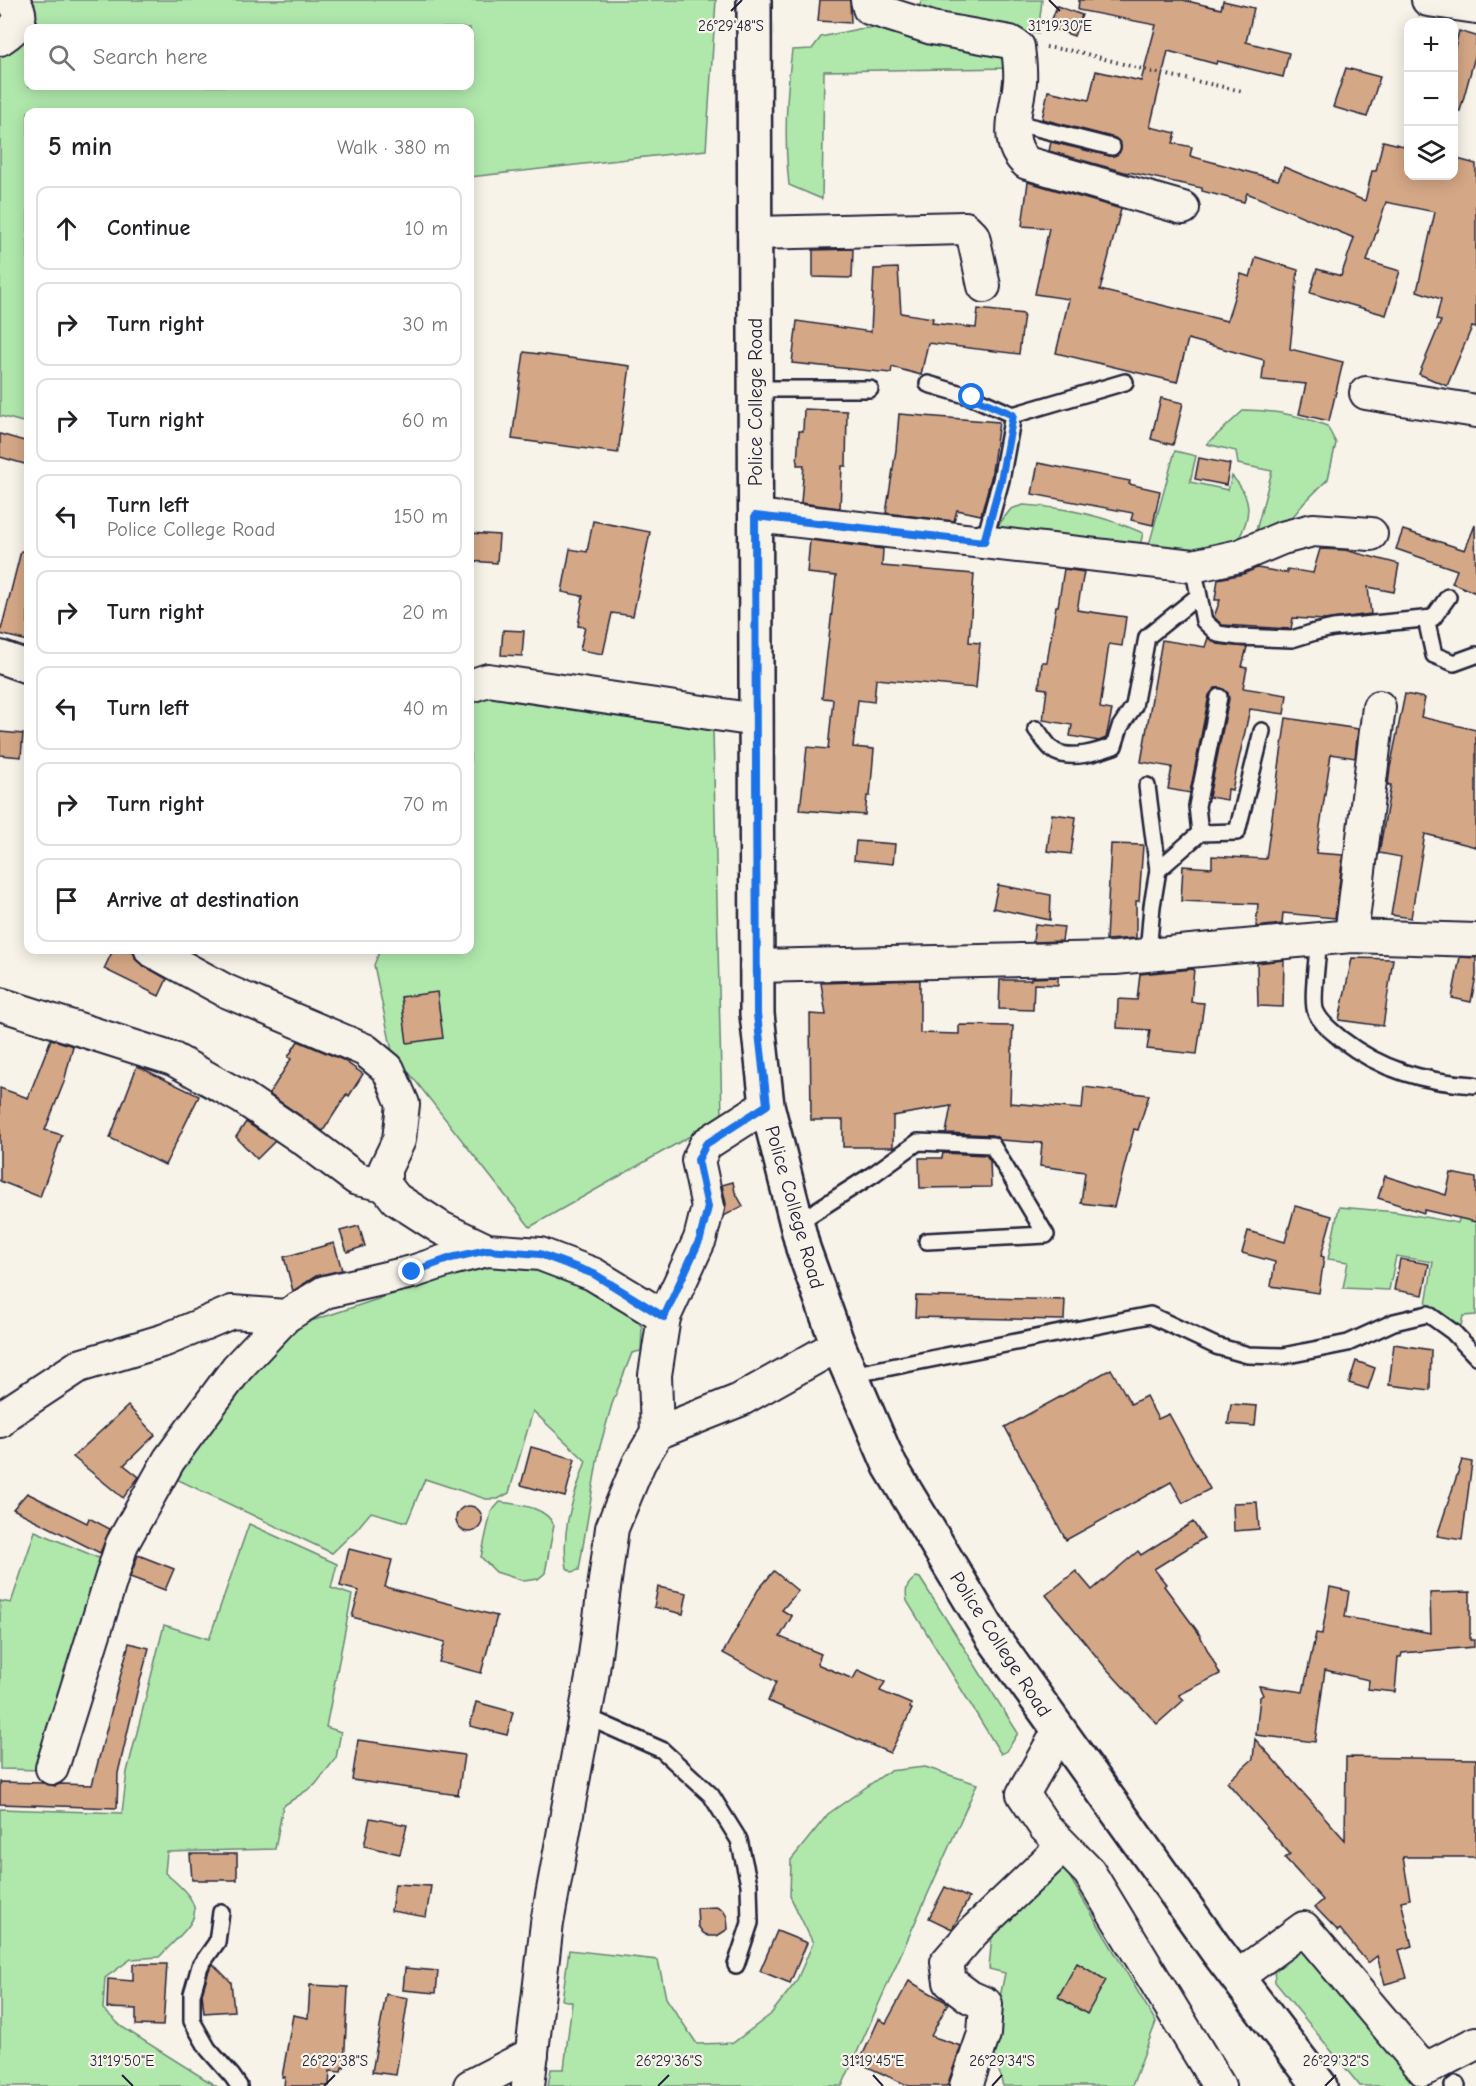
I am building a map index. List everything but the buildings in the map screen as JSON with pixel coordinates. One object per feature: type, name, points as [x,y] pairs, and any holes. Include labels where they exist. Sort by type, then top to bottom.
[{"type":"street","points":[[0,39],[12,31],[19,21],[19,11],[12,0]]},
{"type":"street","name":"Police College Road","points":[[753,0],[757,1014],[767,1105],[796,1223],[838,1345],[890,1466],[994,1639],[1237,1977],[1320,2086]]},
{"type":"street","points":[[867,0],[869,8],[932,28],[1010,42],[1018,47],[1021,79],[1012,141],[1019,156],[1027,163],[1183,208]]},
{"type":"street","points":[[1428,0],[1476,7]]},
{"type":"street","points":[[754,233],[965,228],[974,236],[984,286]]},
{"type":"street","points":[[1366,393],[1476,411]]},
{"type":"street","points":[[755,516],[984,542],[1196,581],[1239,556],[1282,538],[1313,530],[1371,534]]},
{"type":"street","points":[[0,657],[24,666]]},
{"type":"street","points":[[474,685],[488,680],[756,720]]},
{"type":"street","points":[[1351,936],[1379,707]]},
{"type":"street","points":[[756,966],[1114,957],[1351,936],[1476,940]]},
{"type":"street","points":[[158,954],[226,991],[365,1050],[388,1069],[403,1104],[399,1140],[385,1169],[385,1185],[396,1199],[432,1222],[487,1250]]},
{"type":"street","points":[[0,1004],[173,1059],[243,1098],[357,1179],[385,1185]]},
{"type":"street","points":[[528,2086],[548,1923],[585,1716],[612,1528],[639,1463],[657,1433],[655,1375],[664,1317],[700,1239],[708,1207],[698,1160],[706,1144],[767,1105]]},
{"type":"street","points":[[52,1768],[122,1544],[169,1460],[189,1431],[237,1368],[286,1316],[325,1292],[412,1272],[451,1258],[487,1250],[540,1254],[594,1274],[664,1317]]},
{"type":"street","points":[[0,1421],[6,1414],[79,1366],[165,1340],[232,1312],[286,1316]]},
{"type":"street","points":[[657,1433],[740,1400],[838,1345]]},
{"type":"street","points":[[1059,1731],[1023,1794],[1045,1827],[1089,1872],[1219,2086]]},
{"type":"street","points":[[966,2086],[984,2034],[986,2004],[970,1997],[950,1982],[947,1962],[996,1908],[1063,1846]]},
{"type":"street","points":[[1237,1977],[1304,1928],[1424,2070],[1476,2043]]},
{"type":"street","points":[[470,2086],[532,2054]]},
{"type":"lane","points":[[1013,122],[1112,147]]},
{"type":"lane","points":[[928,384],[972,397],[1013,415],[1125,382]]},
{"type":"lane","points":[[754,389],[870,389]]},
{"type":"lane","points":[[984,542],[1001,480],[1013,415]]},
{"type":"lane","points":[[1196,581],[1204,621],[1218,634],[1239,637],[1292,639],[1333,628],[1433,618],[1448,597]]},
{"type":"lane","points":[[1036,729],[1054,751],[1070,755],[1096,752],[1114,746],[1120,727],[1134,706],[1147,637],[1196,581]]},
{"type":"lane","points":[[1426,619],[1434,655],[1454,663],[1476,655]]},
{"type":"lane","points":[[1200,833],[1197,806],[1219,697]]},
{"type":"lane","points":[[1158,870],[1200,833],[1237,832],[1262,731]]},
{"type":"lane","points":[[1147,786],[1158,870],[1148,954]]},
{"type":"lane","points":[[1320,939],[1315,1011],[1326,1027],[1376,1062],[1442,1083],[1474,1085]]},
{"type":"lane","points":[[796,1223],[875,1173],[918,1142],[992,1145],[1046,1235],[927,1241]]},
{"type":"lane","points":[[851,1375],[1150,1315],[1227,1349],[1248,1355],[1283,1356],[1348,1342],[1394,1322],[1428,1314],[1454,1332],[1476,1356]]},
{"type":"lane","points":[[585,1716],[662,1750],[711,1795],[739,1840],[749,1884],[750,1923],[736,1965]]},
{"type":"lane","points":[[222,1912],[217,1942],[200,1966],[192,1994],[192,2021],[208,2049],[239,2086]]},
{"type":"path","points":[[1010,42],[1079,52],[1149,71],[1242,91]]},
{"type":"green space","points":[[0,0],[716,0],[706,150],[474,177],[474,108],[24,108],[23,422],[0,416]]},
{"type":"green space","points":[[922,0],[1042,0],[1038,34],[931,17],[919,7]]},
{"type":"green space","points":[[903,25],[1001,47],[1012,68],[824,71],[822,199],[789,185],[786,118],[792,50],[812,49],[821,37],[858,29]]},
{"type":"green space","points":[[1244,410],[1276,412],[1317,422],[1327,426],[1336,443],[1328,479],[1281,531],[1253,542],[1272,471],[1238,464],[1236,451],[1207,444]]},
{"type":"green space","points":[[1175,451],[1196,456],[1190,482],[1228,490],[1232,476],[1239,484],[1246,499],[1248,514],[1238,540],[1194,550],[1171,553],[1147,552]]},
{"type":"green space","points":[[1023,505],[1070,510],[1128,527],[1143,533],[1139,550],[992,533],[1011,509]]},
{"type":"green space","points":[[499,693],[713,730],[722,1118],[530,1227],[392,1051],[374,965],[378,954],[474,954],[474,703]]},
{"type":"green space","points":[[1339,1207],[1396,1212],[1458,1223],[1461,1212],[1476,1215],[1476,1315],[1463,1316],[1460,1331],[1426,1304],[1433,1262],[1396,1256],[1389,1290],[1343,1288],[1348,1262],[1328,1259]]},
{"type":"green space","points":[[500,1259],[573,1278],[628,1309],[642,1327],[641,1351],[632,1353],[612,1404],[599,1450],[579,1570],[572,1572],[567,1568],[565,1540],[569,1513],[586,1461],[533,1411],[509,1493],[498,1499],[486,1499],[425,1479],[407,1522],[371,1512],[332,1553],[170,1476],[181,1453],[290,1328]]},
{"type":"green space","points":[[500,1502],[538,1510],[554,1525],[545,1573],[538,1579],[524,1581],[496,1572],[481,1557],[491,1512]]},
{"type":"green space","points":[[249,1524],[337,1564],[331,1588],[352,1595],[326,1727],[341,1732],[336,1758],[315,1785],[283,1806],[275,1849],[167,1852],[165,1873],[190,1897],[194,1915],[190,1924],[159,1957],[131,1959],[105,1978],[103,2009],[122,2027],[216,2086],[0,2086],[0,1809],[122,1813],[127,1772],[164,1625],[209,1639]]},
{"type":"green space","points":[[35,1531],[108,1562],[44,1770],[0,1769],[0,1601],[11,1603]]},
{"type":"green space","points":[[916,1577],[920,1578],[1018,1733],[1007,1751],[1001,1754],[907,1601],[907,1588]]},
{"type":"green space","points":[[925,1767],[977,1784],[842,2086],[548,2086],[551,2069],[564,2069],[572,2002],[562,2000],[569,1950],[658,1960],[666,1998],[697,2044],[733,2043],[770,2015],[796,1982],[813,1943],[790,1896],[791,1860],[828,1814],[889,1771]]},
{"type":"green space","points":[[1059,1859],[1156,2022],[1132,2086],[1003,2086],[991,2041],[1005,1973],[989,1969],[992,1934]]},
{"type":"green space","points":[[1297,1950],[1316,1955],[1418,2075],[1422,2086],[1360,2086],[1275,1982],[1274,1966]]},
{"type":"route","points":[[412,1272],[451,1258],[487,1250],[540,1254],[594,1274],[664,1317],[700,1239],[708,1207],[698,1160],[706,1144],[767,1105],[757,1014],[755,516],[984,542],[1001,480],[1013,415],[972,397]]}]
